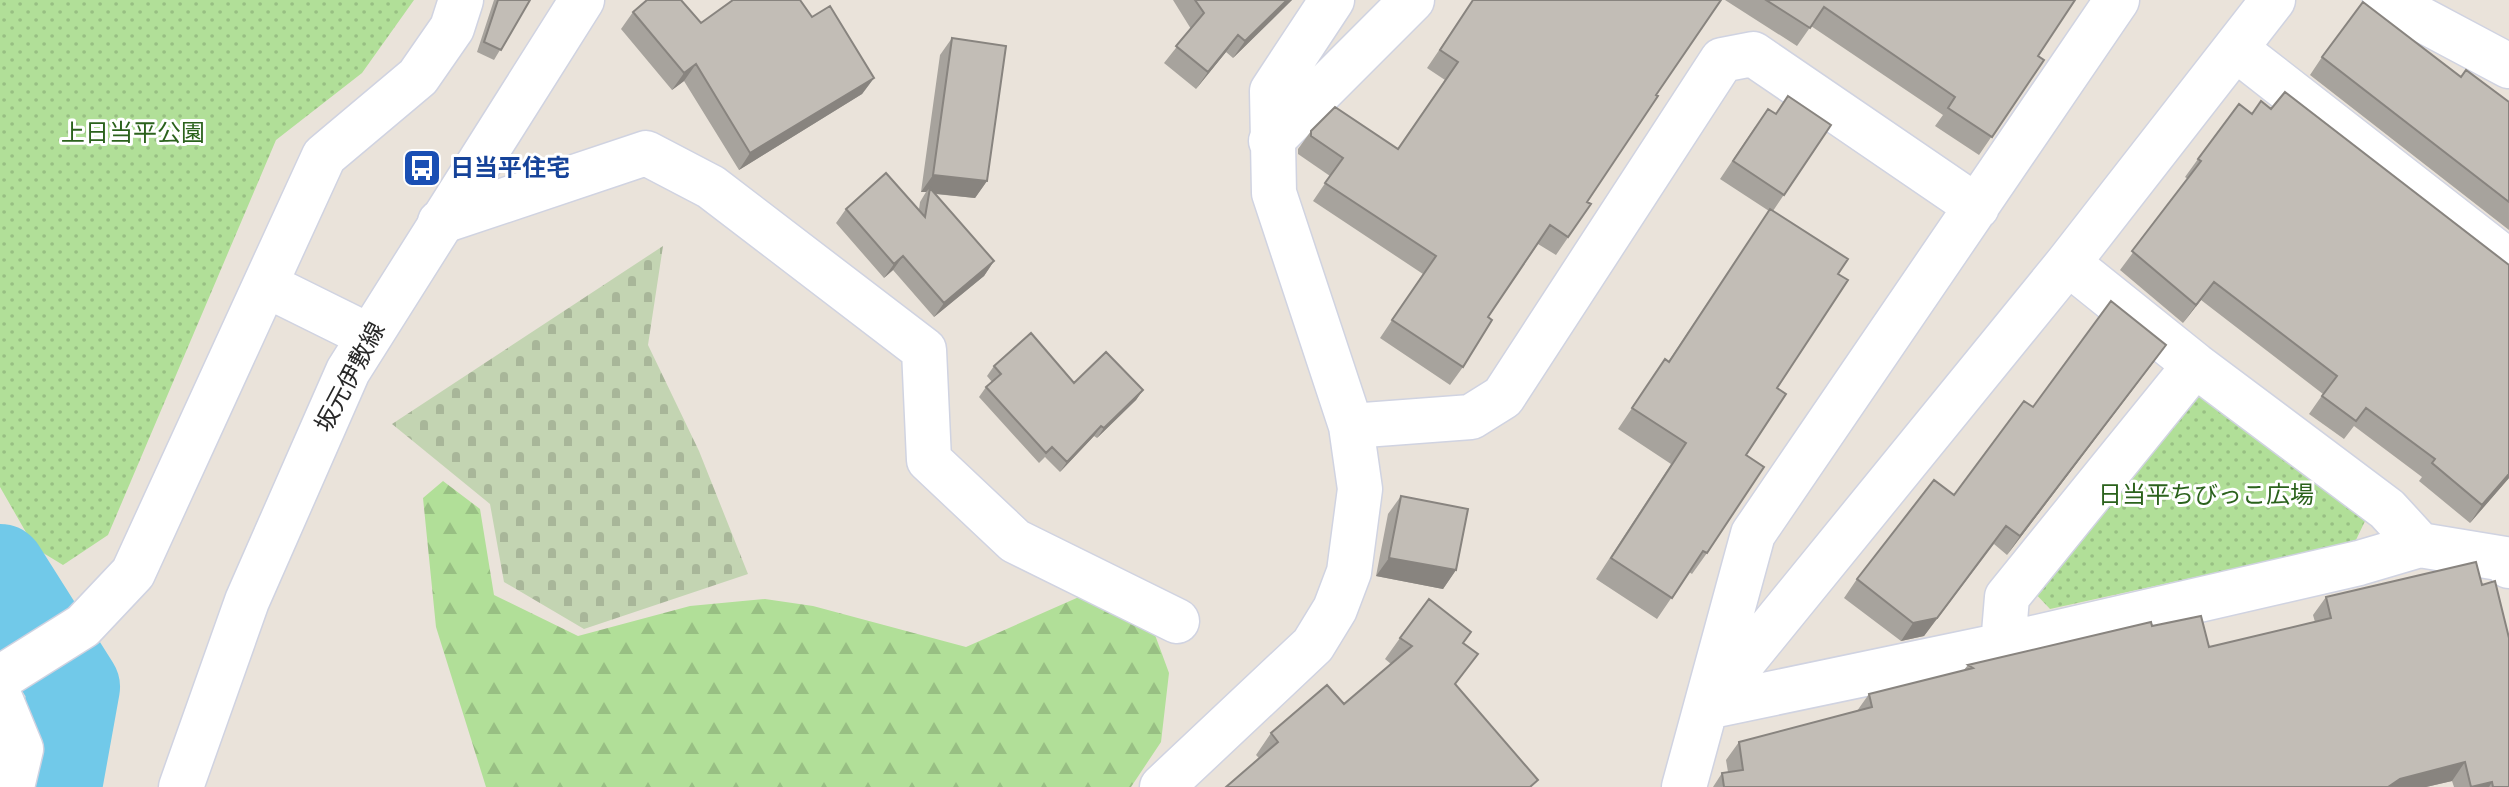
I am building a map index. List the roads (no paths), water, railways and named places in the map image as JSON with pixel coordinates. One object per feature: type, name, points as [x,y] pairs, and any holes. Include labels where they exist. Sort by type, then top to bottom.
[{"type":"street","points":[[0,678],[83,626],[133,573],[324,156],[418,77],[452,28],[461,0]]},
{"type":"street","name":"坂元伊敷線","points":[[181,787],[247,601],[342,385],[440,222],[582,0]]},
{"type":"street","points":[[1162,787],[1313,645],[1335,609],[1349,572],[1360,489],[1351,426],[1274,193],[1271,141],[1272,91],[1332,0]]},
{"type":"street","points":[[1271,141],[1412,0]]},
{"type":"street","points":[[1684,787],[1753,534],[2117,0]]},
{"type":"street","points":[[1707,707],[2068,263],[2273,0]]},
{"type":"street","points":[[2385,0],[2509,66]]},
{"type":"street","points":[[2237,50],[2509,262]]},
{"type":"street","points":[[1351,426],[1471,417],[1503,397],[1722,60],[1753,54],[1977,207]]},
{"type":"street","points":[[440,222],[646,153],[711,187],[924,350],[929,460],[972,501],[1015,541],[1177,621]]},
{"type":"street","points":[[2068,263],[2195,365],[2387,509],[2420,545]]},
{"type":"street","points":[[266,285],[369,336]]},
{"type":"street","points":[[2003,645],[2007,597],[2195,365]]},
{"type":"street","points":[[1707,707],[2003,645],[2359,563],[2420,545],[2508,560]]},
{"type":"street","points":[[0,698],[21,749],[12,787]]},
{"type":"waterway","points":[[0,570],[74,687],[56,787]]},
{"type":"place","name":"日当平住宅","points":[[422,168]]},
{"type":"park label","name":"上日当平公園","points":[[133,133]]},
{"type":"park label","name":"日当平ちびっこ広場","points":[[2206,495]]}]
